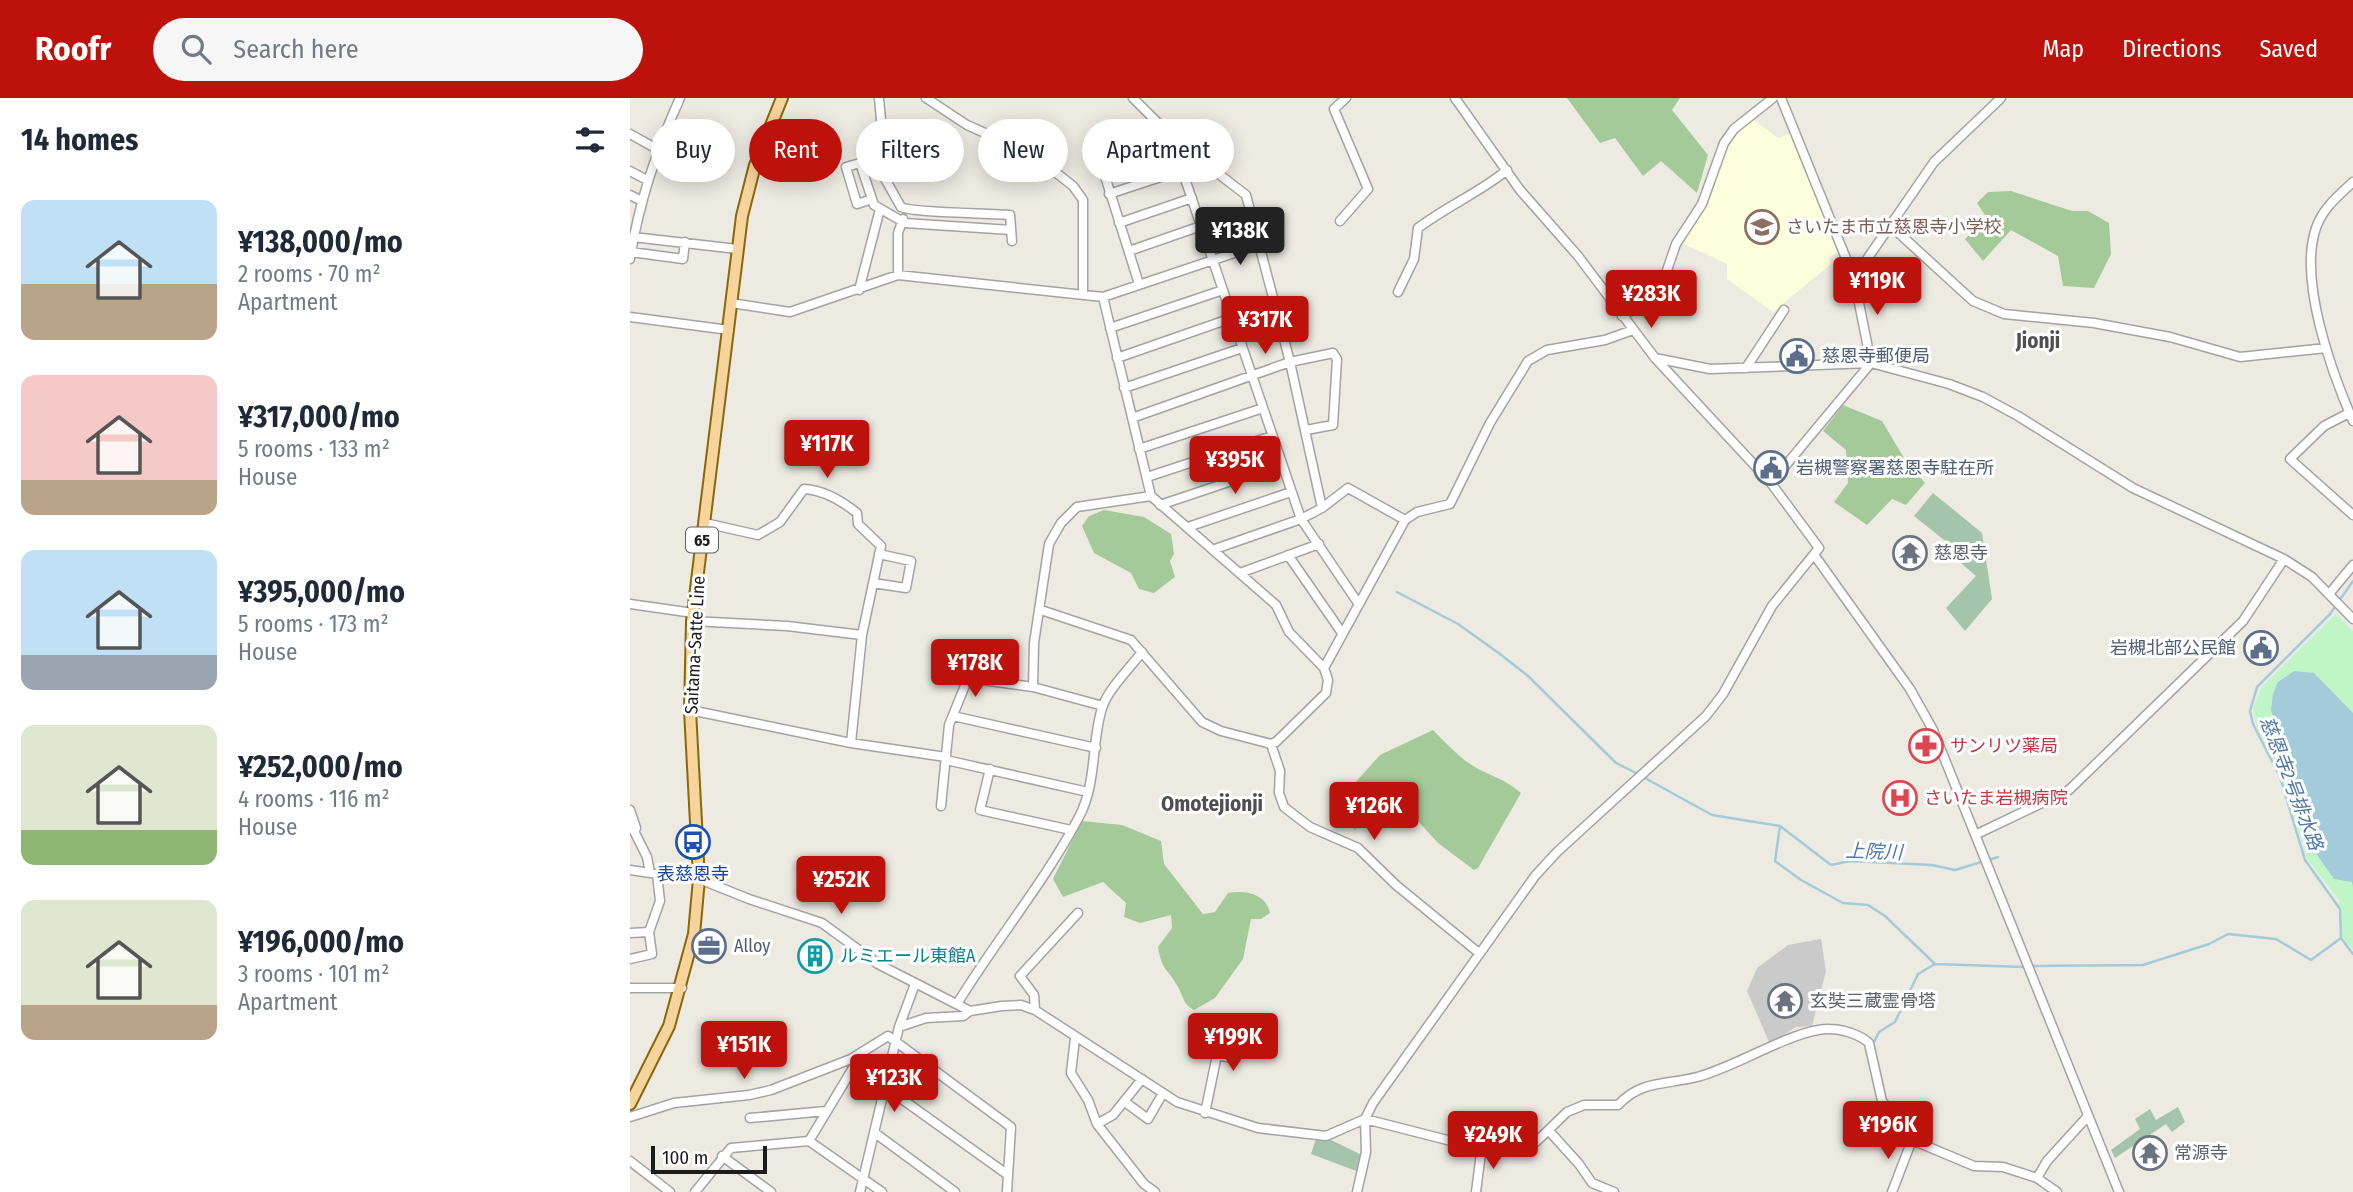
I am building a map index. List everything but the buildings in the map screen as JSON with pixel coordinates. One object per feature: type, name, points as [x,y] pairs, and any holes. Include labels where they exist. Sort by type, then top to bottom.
[{"type":"main road","name":"Saitama-Satte Line","points":[[630,1104],[662,1044],[682,988],[694,934],[699,876],[690,710],[693,617],[737,249],[751,177],[782,98]]},
{"type":"street","points":[[671,119],[680,98]]},
{"type":"street","points":[[879,98],[881,119]]},
{"type":"street","points":[[926,98],[967,125],[994,137],[1039,130],[1044,135],[1050,168],[1073,186],[1084,206],[1083,295]]},
{"type":"street","points":[[1133,98],[1153,119]]},
{"type":"street","points":[[1340,221],[1368,189],[1334,109],[1346,98]]},
{"type":"street","points":[[1357,1192],[1366,1152],[1365,1119],[1373,1103],[1479,953],[1535,876],[1557,852],[1706,716],[1723,694],[1772,606],[1819,548],[1771,483],[1655,358],[1507,170],[1455,98]]},
{"type":"street","points":[[1622,316],[1653,299],[1662,285],[1676,244],[1702,204],[1724,144],[1734,130],[1773,98]]},
{"type":"street","points":[[1781,98],[1854,278],[1871,363]]},
{"type":"street","points":[[1854,278],[1892,227],[1917,184],[1948,146],[2001,98]]},
{"type":"street","points":[[630,134],[651,146]]},
{"type":"street","points":[[856,164],[846,167],[857,204],[872,199]]},
{"type":"street","points":[[651,168],[640,200],[631,256],[683,259],[685,242]]},
{"type":"street","points":[[1398,292],[1414,259],[1418,228],[1438,213],[1482,191],[1507,170]]},
{"type":"street","points":[[630,171],[647,180]]},
{"type":"street","points":[[866,182],[872,199],[880,209],[902,221],[1011,230]]},
{"type":"street","points":[[886,182],[906,210],[1010,215],[1012,241]]},
{"type":"street","points":[[1107,182],[1139,284]]},
{"type":"street","points":[[1110,194],[1146,182]]},
{"type":"street","points":[[1186,182],[1301,519],[1358,603]]},
{"type":"street","points":[[1229,182],[1246,195],[1290,362],[1322,508]]},
{"type":"street","points":[[2353,182],[2329,204],[2317,226],[2313,242],[2314,284],[2326,348],[2351,417],[2324,426],[2290,459],[2353,515]]},
{"type":"street","points":[[630,195],[640,200]]},
{"type":"street","points":[[1119,222],[1192,198]]},
{"type":"street","points":[[859,290],[880,209]]},
{"type":"street","points":[[898,275],[898,233],[906,210]]},
{"type":"street","points":[[1129,251],[1201,226]]},
{"type":"street","points":[[1892,227],[1973,301],[2004,314],[2094,323],[2170,337],[2240,357],[2326,348]]},
{"type":"street","points":[[633,237],[737,249]]},
{"type":"street","points":[[731,303],[790,312],[898,275],[1102,297],[1258,246]]},
{"type":"street","points":[[1110,328],[1223,290]]},
{"type":"street","points":[[1041,610],[1131,640],[1202,722],[1221,731],[1271,744],[1285,736],[1326,693],[1328,680],[1324,668],[1289,632],[1276,606],[1215,549],[1151,496],[1102,297]]},
{"type":"street","points":[[1746,368],[1784,310]]},
{"type":"street","points":[[630,317],[729,330]]},
{"type":"street","points":[[1118,358],[1233,318]]},
{"type":"street","points":[[1324,668],[1405,520],[1417,512],[1450,504],[1490,422],[1528,360],[1547,350],[1605,340],[1633,330]]},
{"type":"street","points":[[1124,388],[1242,348]]},
{"type":"street","points":[[1132,418],[1290,362],[1335,354],[1337,359],[1332,425],[1306,430]]},
{"type":"street","points":[[1655,358],[1710,369],[1871,363],[1949,383],[1983,397],[2133,488],[2284,559],[2312,577],[2353,619]]},
{"type":"street","points":[[1771,483],[1871,363]]},
{"type":"street","points":[[1139,449],[1262,408]]},
{"type":"street","points":[[1147,477],[1272,436]]},
{"type":"street","points":[[1160,505],[1282,464]]},
{"type":"street","points":[[1215,549],[1301,519],[1322,508],[1348,488],[1405,520]]},
{"type":"street","points":[[705,523],[758,535],[780,522],[804,489],[812,489],[843,501],[857,513],[858,524],[881,546],[862,635],[851,743]]},
{"type":"street","points":[[1188,527],[1291,492]]},
{"type":"street","points":[[1033,687],[1034,643],[1049,544],[1061,523],[1077,507],[1151,496]]},
{"type":"street","points":[[1240,573],[1318,544]]},
{"type":"street","points":[[873,583],[906,588],[911,561],[879,554]]},
{"type":"street","points":[[1288,555],[1342,633]]},
{"type":"street","points":[[1815,556],[1909,689],[1933,730],[1978,834],[2119,1192]]},
{"type":"street","points":[[1978,834],[2069,790],[2243,621],[2284,559]]},
{"type":"street","points":[[2335,600],[2353,565]]},
{"type":"street","points":[[630,604],[693,617],[862,635]]},
{"type":"street","points":[[957,1004],[991,948],[1054,865],[1088,792],[1102,706],[1142,652]]},
{"type":"street","points":[[942,806],[953,716],[968,678],[1033,687],[1102,706]]},
{"type":"street","points":[[690,710],[851,743],[946,758],[1088,792]]},
{"type":"street","points":[[953,716],[1096,748]]},
{"type":"street","points":[[1271,744],[1280,771],[1279,793],[1284,807],[1296,819],[1358,848],[1396,885],[1479,953]]},
{"type":"street","points":[[990,769],[980,810],[1071,830]]},
{"type":"street","points":[[630,810],[660,901],[649,932],[652,954],[630,959]]},
{"type":"street","points":[[630,823],[637,834]]},
{"type":"street","points":[[630,870],[699,876],[749,899],[822,923],[878,964],[970,1011]]},
{"type":"street","points":[[1035,1010],[1034,995],[1020,976],[1078,913]]},
{"type":"street","points":[[630,933],[649,932]]},
{"type":"street","points":[[860,1192],[896,1042],[915,984]]},
{"type":"street","points":[[630,988],[682,988]]},
{"type":"street","points":[[900,1027],[926,1018],[963,1016],[970,1011],[1021,1005],[1035,1010],[1163,1093],[1205,1113],[1258,1128],[1319,1136],[1365,1119],[1463,1144],[1515,1146],[1536,1142],[1550,1132],[1567,1112],[1584,1105],[1618,1105],[1636,1088],[1699,1077],[1796,1037],[1829,1029],[1853,1034],[1869,1043],[1882,1101],[1912,1140],[1974,1166],[2003,1167],[2037,1178],[2057,1192]]},
{"type":"street","points":[[1205,1113],[1217,1055],[1235,1059],[1241,1032]]},
{"type":"street","points":[[630,1117],[674,1103],[749,1096],[771,1090],[862,1053],[887,1036],[1011,1126],[1007,1192]]},
{"type":"street","points":[[1075,1038],[1072,1073],[1088,1100],[1097,1124],[1144,1184],[1155,1192]]},
{"type":"street","points":[[809,1141],[862,1053]]},
{"type":"street","points":[[1097,1124],[1113,1115],[1142,1079]]},
{"type":"street","points":[[886,1087],[1008,1175]]},
{"type":"street","points":[[1125,1102],[1148,1119],[1163,1093]]},
{"type":"street","points":[[750,1118],[826,1111]]},
{"type":"street","points":[[2037,1178],[2047,1161],[2088,1116]]},
{"type":"street","points":[[1550,1132],[1592,1183],[1614,1192]]},
{"type":"street","points":[[875,1133],[955,1192]]},
{"type":"street","points":[[1892,1192],[1912,1140]]},
{"type":"street","points":[[695,1192],[731,1148],[809,1141],[882,1192]]},
{"type":"street","points":[[1476,1192],[1482,1145]]},
{"type":"street","points":[[722,1156],[771,1192]]},
{"type":"street","points":[[630,1161],[670,1192]]},
{"type":"shaded area","name":"さいたま市立慈恩寺小学校","points":[[1751,118],[1778,138],[1793,132],[1841,250],[1829,258],[1831,264],[1773,312],[1727,279],[1727,264],[1682,243],[1705,206],[1719,157],[1736,131]]},
{"type":"shaded area","points":[[1933,493],[1982,533],[1992,599],[1965,631],[1946,608],[1976,576],[1946,550],[1949,544],[1914,516]]},
{"type":"shaded area","name":"玄奘三蔵霊骨塔","points":[[1821,939],[1826,971],[1812,1026],[1796,1027],[1770,1044],[1747,991],[1757,968],[1788,945]]},
{"type":"shaded area","points":[[2178,1107],[2185,1122],[2172,1132],[2166,1124],[2115,1158],[2111,1150],[2140,1129],[2135,1119],[2150,1109],[2156,1120]]},
{"type":"shaded area","points":[[1316,1139],[1331,1140],[1362,1155],[1359,1172],[1311,1154]]},
{"type":"green space","points":[[1567,98],[1680,98],[1672,110],[1708,155],[1697,193],[1661,161],[1643,176],[1615,138],[1600,143]]},
{"type":"green space","points":[[2011,191],[2072,211],[2088,211],[2109,223],[2111,254],[2094,288],[2063,286],[2058,256],[2011,230],[1983,261],[1965,239],[1987,218],[1977,203],[1988,192]]},
{"type":"green space","points":[[1843,405],[1882,421],[1904,458],[1925,483],[1906,505],[1892,499],[1867,525],[1834,502],[1848,483],[1846,450],[1823,431]]},
{"type":"green space","points":[[1104,510],[1144,517],[1171,534],[1174,554],[1170,561],[1175,577],[1154,593],[1139,589],[1131,573],[1094,553],[1082,526],[1089,516]]},
{"type":"green space","points":[[2336,614],[2353,631],[2353,950],[2342,936],[2340,901],[2307,859],[2282,778],[2256,723],[2253,708],[2262,687]]},
{"type":"green space","points":[[1433,730],[1467,762],[1521,793],[1478,868],[1474,870],[1438,843],[1405,807],[1376,807],[1355,830],[1348,821],[1353,785],[1380,755]]},
{"type":"green space","points":[[1082,821],[1122,825],[1161,841],[1164,864],[1203,914],[1215,912],[1228,893],[1254,894],[1268,906],[1270,913],[1261,919],[1251,919],[1243,959],[1215,998],[1194,1010],[1190,1008],[1163,966],[1158,947],[1172,928],[1171,915],[1140,923],[1124,917],[1126,903],[1103,882],[1063,897],[1053,879]]},
{"type":"water","points":[[2294,671],[2314,673],[2353,713],[2353,887],[2352,882],[2334,879],[2308,842],[2285,748],[2271,710],[2278,682]]},
{"type":"waterway","name":"慈恩寺2号排水路","points":[[2341,938],[2340,909],[2305,860],[2280,777],[2253,724],[2250,711],[2257,687],[2330,614],[2353,581]]},
{"type":"waterway","name":"上院川","points":[[1397,592],[1458,624],[1500,654],[1528,676],[1616,763],[1638,774]]},
{"type":"waterway","name":"上院川","points":[[1645,778],[1712,815],[1780,826],[1831,865],[1850,861],[1932,865],[1955,870],[1998,857]]},
{"type":"waterway","points":[[1780,826],[1775,861],[1801,880],[1843,903],[1868,905],[1885,916],[1935,964]]},
{"type":"waterway","name":"上院川","points":[[2031,966],[2143,965],[2209,944],[2228,934],[2276,939],[2311,960],[2341,938]]},
{"type":"waterway","name":"上院川","points":[[2341,938],[2353,954]]},
{"type":"waterway","points":[[1874,1042],[1879,1032],[1895,1022],[1918,974],[1935,964],[2025,967]]},
{"type":"place","name":"さいたま市立慈恩寺小学校","points":[[1762,227]]},
{"type":"place","name":"慈恩寺郵便局","points":[[1797,356]]},
{"type":"place","name":"岩槻警察署慈恩寺駐在所","points":[[1771,468]]},
{"type":"place","name":"慈恩寺","points":[[1910,553]]},
{"type":"place","name":"岩槻北部公民館","points":[[2261,648]]},
{"type":"place","name":"サンリツ薬局","points":[[1926,746]]},
{"type":"place","name":"さいたま岩槻病院","points":[[1900,798]]},
{"type":"place","name":"表慈恩寺","points":[[693,842]]},
{"type":"place","name":"Alloy","points":[[709,946]]},
{"type":"place","name":"ルミエール東館A","points":[[815,956]]},
{"type":"place","name":"玄奘三蔵霊骨塔","points":[[1785,1001]]},
{"type":"place","name":"常源寺","points":[[2150,1153]]},
{"type":"district","name":"Jionji","points":[[2038,341]]},
{"type":"district","name":"Omotejionji","points":[[1212,804]]}]
